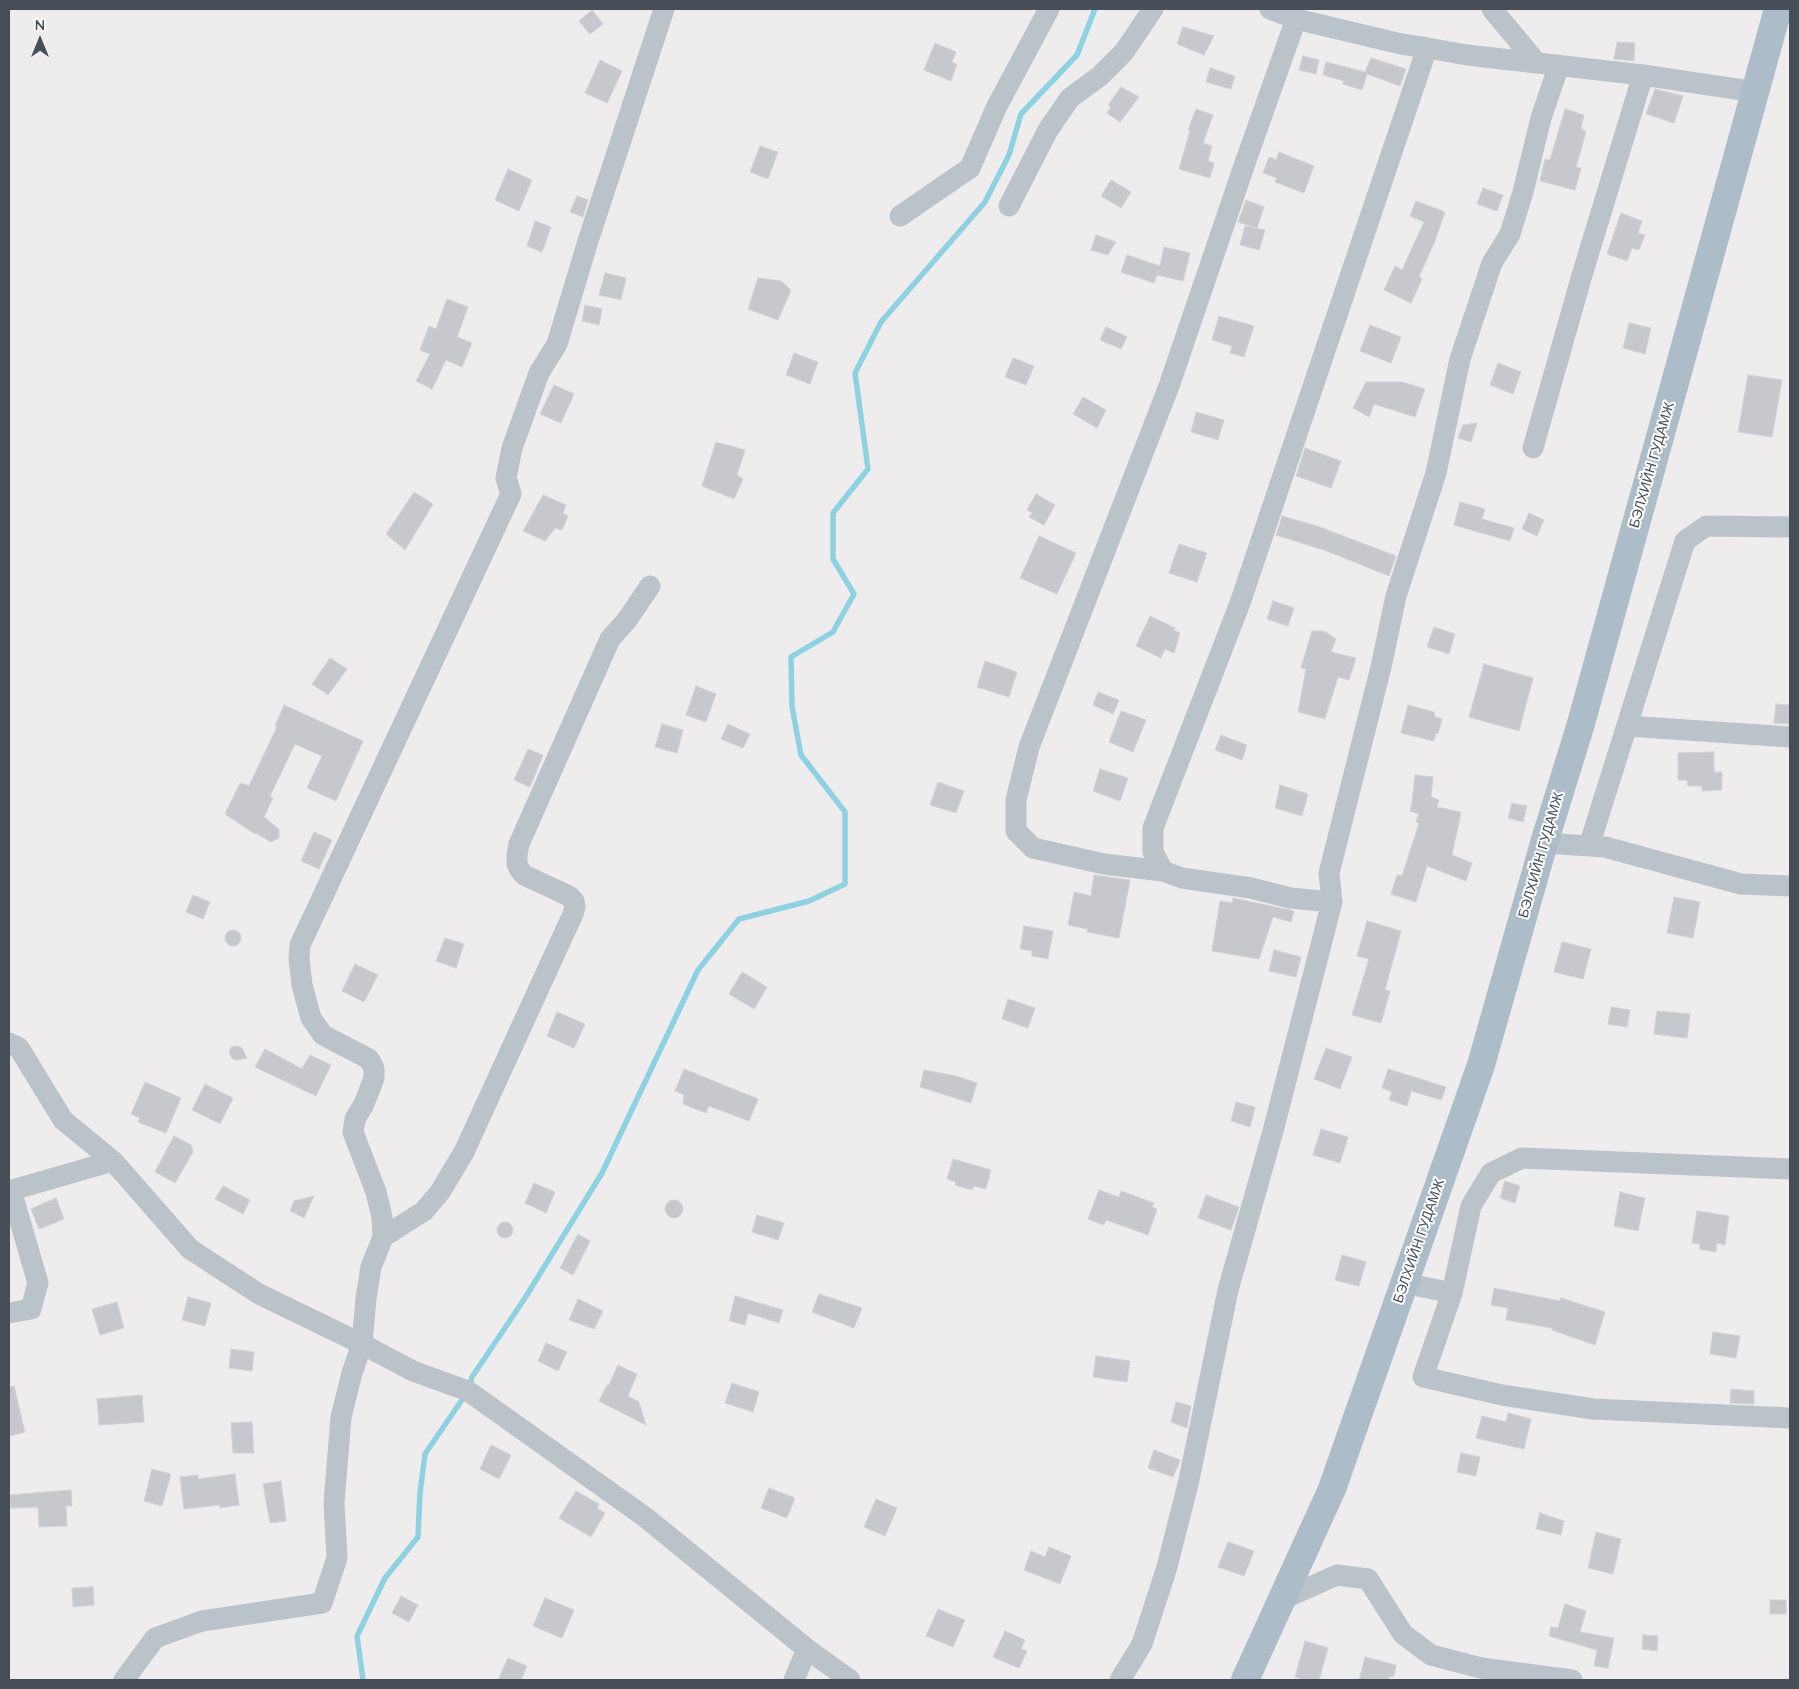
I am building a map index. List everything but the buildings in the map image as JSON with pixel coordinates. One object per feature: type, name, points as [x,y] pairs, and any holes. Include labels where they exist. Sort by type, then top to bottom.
[{"type":"main road","name":"БЭЛХИЙН ГУДАМЖ","points":[[1245,1680],[1332,1489],[1481,1065],[1544,843],[1580,727],[1778,9]]},
{"type":"street","points":[[124,1680],[155,1638],[202,1620],[322,1603],[337,1558],[334,1503],[341,1417],[352,1373],[362,1344],[371,1267],[383,1237],[382,1218],[376,1192],[353,1132],[355,1119],[364,1104],[374,1078],[374,1068],[369,1059],[323,1035],[311,1018],[302,984],[299,958],[300,944],[510,494],[506,478],[512,448],[539,373],[556,344],[664,9]]},
{"type":"street","points":[[900,216],[970,168],[997,106],[1049,9]]},
{"type":"street","points":[[1009,206],[1048,130],[1070,98],[1100,76],[1124,52],[1153,9]]},
{"type":"street","points":[[1270,9],[1296,18],[1401,44],[1467,55],[1559,64],[1756,92]]},
{"type":"street","points":[[1492,9],[1536,62]]},
{"type":"street","points":[[1296,18],[1169,386],[1029,747],[1016,800],[1016,831],[1033,848],[1104,864],[1164,872],[1182,878],[1251,888],[1290,898],[1332,902]]},
{"type":"street","points":[[1164,872],[1153,852],[1153,828],[1240,603],[1427,48]]},
{"type":"street","points":[[1120,1680],[1142,1644],[1168,1567],[1190,1480],[1228,1290],[1273,1131],[1332,902],[1329,873],[1371,711],[1396,596],[1436,473],[1460,359],[1492,263],[1510,234],[1523,192],[1541,118],[1559,64]]},
{"type":"street","points":[[1533,448],[1585,266],[1643,75]]},
{"type":"street","points":[[1590,846],[1685,541],[1706,526],[1790,526]]},
{"type":"street","points":[[383,1237],[424,1211],[440,1192],[464,1152],[573,914],[574,901],[569,896],[524,875],[520,870],[516,855],[518,844],[610,639],[627,620],[650,586]]},
{"type":"street","points":[[1627,726],[1790,737]]},
{"type":"street","points":[[1544,843],[1604,847],[1741,884],[1790,886]]},
{"type":"street","points":[[12,1048],[63,1120],[113,1161],[190,1249],[259,1294],[413,1371],[468,1391],[645,1517],[807,1650],[850,1680]]},
{"type":"street","points":[[1790,1169],[1522,1158],[1491,1173],[1471,1206],[1452,1293],[1423,1377],[1438,1382],[1502,1395],[1593,1409],[1790,1418]]},
{"type":"street","points":[[9,1314],[32,1309],[38,1283],[10,1191],[113,1161]]},
{"type":"street","points":[[1404,1283],[1452,1293]]},
{"type":"street","points":[[1281,1600],[1337,1576],[1368,1579],[1403,1634],[1431,1655],[1481,1668],[1572,1680]]},
{"type":"street","points":[[794,1680],[807,1650]]},
{"type":"waterway","points":[[363,1680],[357,1636],[385,1578],[418,1537],[420,1493],[425,1454],[468,1391],[472,1377],[525,1298],[602,1173],[698,970],[739,919],[809,901],[845,884],[845,812],[801,755],[792,707],[791,657],[833,632],[854,594],[833,559],[833,513],[868,469],[855,373],[881,322],[985,202],[1009,155],[1021,114],[1077,55],[1095,9]]}]
